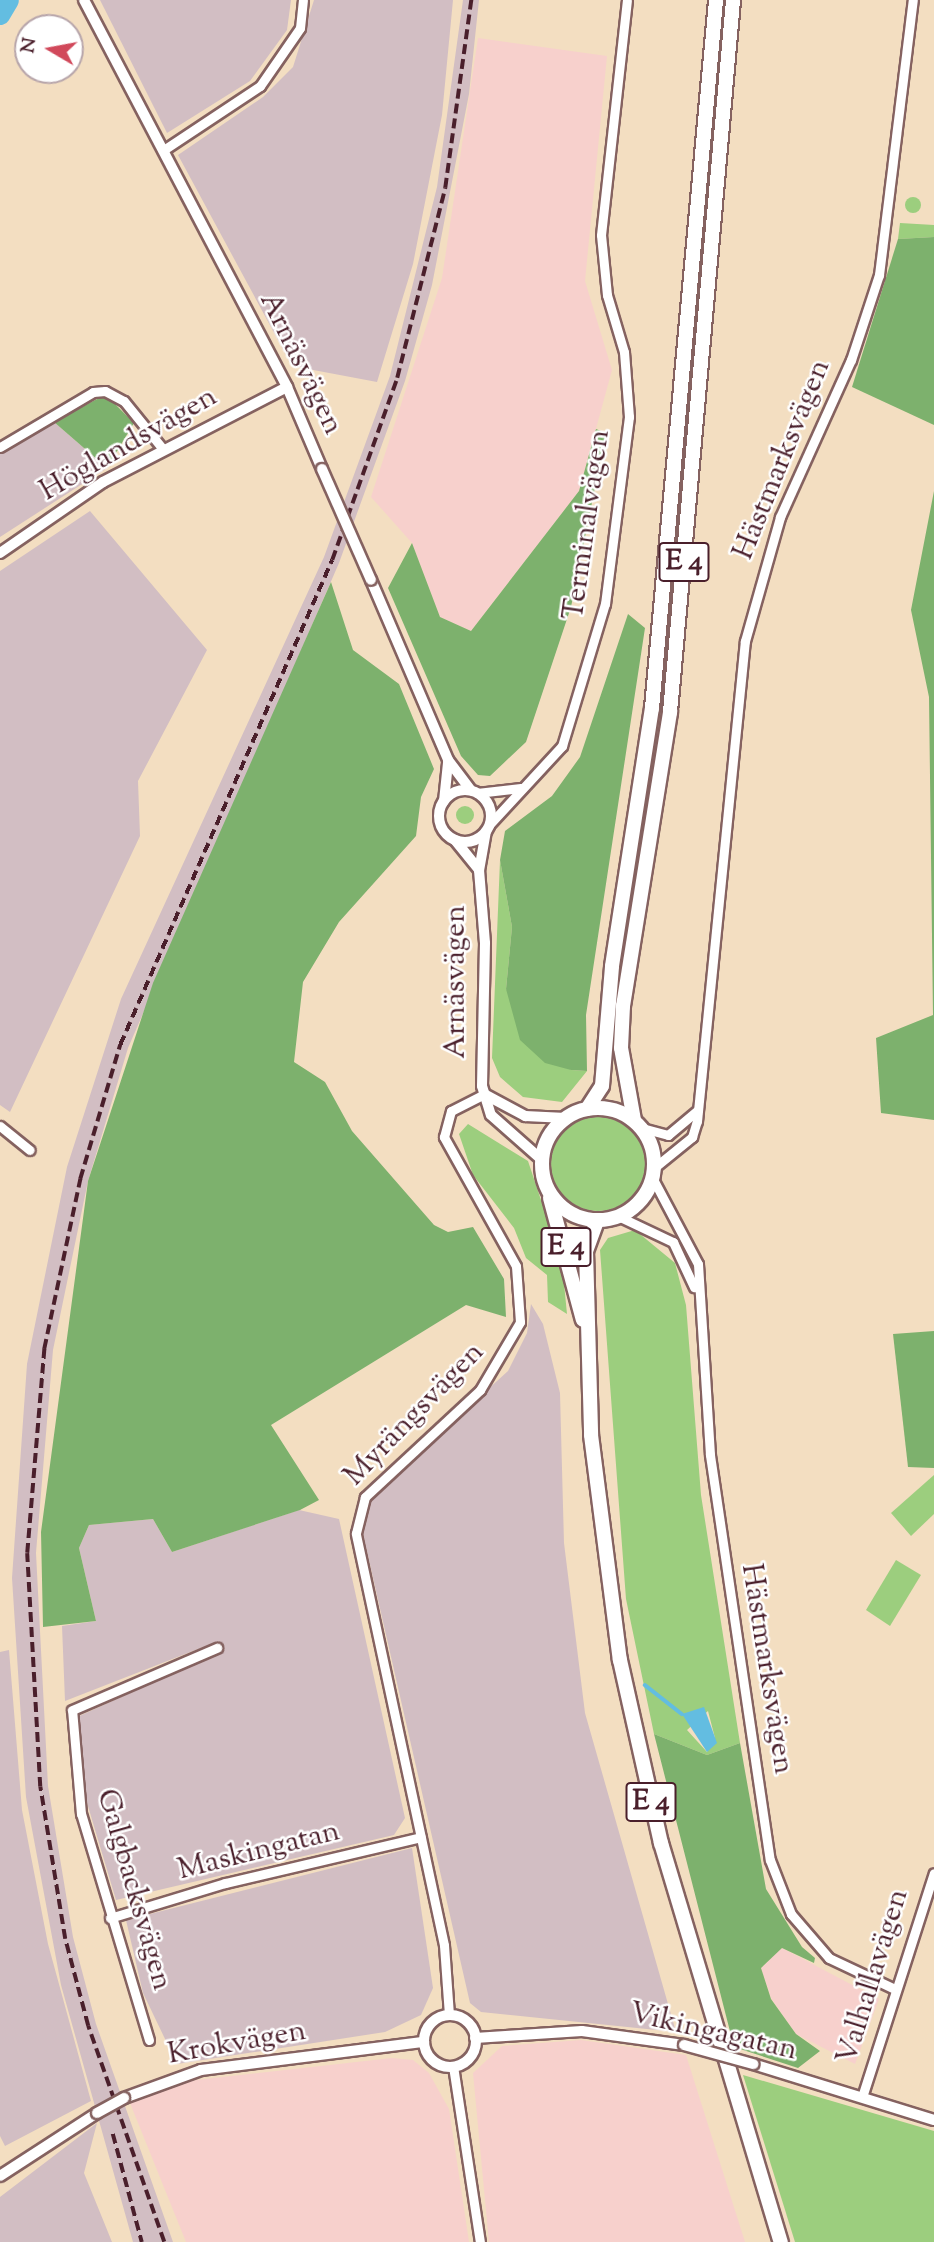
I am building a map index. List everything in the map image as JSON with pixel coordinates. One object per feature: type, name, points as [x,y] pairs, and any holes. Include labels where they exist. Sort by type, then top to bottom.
[{"type":"highway","name":"E 4","points":[[587,1109],[602,1086],[612,966],[654,698],[716,0]]},
{"type":"highway","name":"E 4","points":[[638,1124],[621,1048],[623,1006],[675,668],[733,0]]},
{"type":"highway","points":[[587,1109],[638,1124],[654,1173],[646,1195],[620,1217],[597,1221],[567,1211],[546,1187],[542,1160],[549,1136],[566,1118],[587,1109]]},
{"type":"highway","name":"E 4","points":[[546,1187],[589,1349]]},
{"type":"highway","name":"E 4","points":[[597,1221],[586,1251],[600,1533],[633,1725],[685,1931],[781,2242]]},
{"type":"street","name":"Arnäsvägen","points":[[84,0],[166,149],[287,387],[448,760],[474,792]]},
{"type":"street","points":[[166,149],[260,86],[300,28],[303,0]]},
{"type":"street","name":"Terminalvägen","points":[[488,828],[523,787],[552,762],[573,723],[605,604],[626,467],[624,352],[607,295],[601,235],[626,0]]},
{"type":"street","name":"Hästmarksvägen","points":[[894,1989],[829,1958],[791,1914],[770,1860],[709,1455],[697,1296],[690,1241],[660,1201],[654,1173],[692,1137],[699,1109],[745,641],[780,517],[851,360],[879,275],[913,0]]},
{"type":"street","name":"Höglandsvägen","points":[[0,553],[162,448],[287,387]]},
{"type":"street","points":[[0,447],[93,392],[105,391],[124,401],[162,448]]},
{"type":"street","name":"Arnäsvägen","points":[[444,801],[448,760]]},
{"type":"street","points":[[474,792],[490,807],[488,828],[471,841],[453,838],[441,824],[444,801],[474,792],[523,787]]},
{"type":"street","name":"Arnäsvägen","points":[[488,828],[479,870],[484,1094],[491,1115],[542,1160]]},
{"type":"street","name":"Arnäsvägen","points":[[453,838],[479,870]]},
{"type":"street","name":"Arnäsvägen","points":[[484,1094],[525,1116],[566,1118]]},
{"type":"street","name":"Myrängsvägen","points":[[449,2015],[447,1960],[360,1557],[358,1511],[373,1486],[494,1374],[520,1322],[516,1266],[444,1137],[451,1111],[484,1094]]},
{"type":"street","points":[[638,1124],[668,1135],[699,1109]]},
{"type":"street","points":[[0,1126],[30,1150]]},
{"type":"street","name":"Hästmarksvägen","points":[[620,1217],[673,1242],[697,1296]]},
{"type":"street","name":"Galgbacksvägen","points":[[149,2040],[110,1918],[81,1814],[72,1710],[217,1648]]},
{"type":"street","name":"Maskingatan","points":[[110,1918],[225,1883],[421,1837]]},
{"type":"street","name":"Valhallavägen","points":[[862,2097],[894,1989],[934,1873]]},
{"type":"street","points":[[449,2015],[465,2020],[475,2038],[470,2057],[453,2066],[435,2061],[424,2042],[430,2023],[449,2015]]},
{"type":"street","name":"Vikingagatan","points":[[475,2038],[582,2031],[684,2045],[934,2120]]},
{"type":"street","name":"Krokvägen","points":[[0,2176],[124,2098],[201,2070],[424,2042]]},
{"type":"street","points":[[453,2066],[480,2242]]},
{"type":"shaded area","points":[[100,0],[291,0],[287,30],[250,81],[167,133]]},
{"type":"shaded area","points":[[314,0],[453,0],[442,115],[413,264],[377,382],[292,366],[178,155],[263,97],[293,67]]},
{"type":"shaded area","points":[[463,0],[479,0],[469,94],[432,285],[405,381],[339,563],[128,1048],[88,1181],[53,1350],[36,1553],[48,1786],[73,1937],[96,2024],[173,2242],[133,2242],[61,1985],[26,1797],[12,1578],[27,1364],[67,1167],[121,999],[324,557],[390,376],[437,187]]},
{"type":"shaded area","points":[[478,38],[607,56],[585,281],[612,370],[579,491],[471,631],[440,617],[412,543],[371,497],[442,278]]},
{"type":"shaded area","points":[[54,422],[107,468],[0,537],[0,454]]},
{"type":"shaded area","points":[[90,511],[207,650],[138,781],[140,836],[10,1112],[0,1105],[0,571]]},
{"type":"shaded area","points":[[531,1304],[543,1324],[560,1393],[564,1543],[585,1713],[676,2032],[481,2012],[470,2003],[363,1534],[373,1494],[508,1371],[527,1333]]},
{"type":"shaded area","points":[[299,1510],[339,1519],[405,1818],[394,1835],[116,1900],[79,1776],[77,1717],[221,1652],[216,1642],[65,1701],[62,1626],[96,1621],[79,1548],[89,1525],[153,1519],[172,1552]]},
{"type":"shaded area","points":[[9,1650],[22,1810],[48,1944],[91,2101],[5,2146],[0,2136],[0,1652]]},
{"type":"shaded area","points":[[412,1848],[433,1988],[421,2015],[385,2032],[177,2064],[143,1993],[126,1920]]},
{"type":"shaded area","points":[[782,1948],[879,1999],[855,2064],[796,2034],[771,1998],[761,1968]]},
{"type":"shaded area","points":[[581,2040],[686,2055],[745,2242],[489,2242],[473,2073],[502,2046]]},
{"type":"shaded area","points":[[392,2058],[413,2060],[429,2073],[449,2109],[469,2242],[186,2242],[130,2103],[179,2082]]},
{"type":"shaded area","points":[[97,2123],[84,2173],[112,2242],[0,2242],[0,2197]]},
{"type":"green space","points":[[913,197],[919,199],[919,211],[913,213],[907,211],[905,205],[907,199]]},
{"type":"green space","points":[[900,223],[934,225],[934,237],[898,239]]},
{"type":"green space","points":[[934,237],[934,425],[852,387],[898,239]]},
{"type":"green space","points":[[99,398],[109,398],[134,423],[107,468],[54,422]]},
{"type":"green space","points":[[596,429],[606,433],[571,607],[526,742],[490,776],[478,775],[461,756],[388,588],[412,543],[440,617],[471,631],[579,491]]},
{"type":"green space","points":[[934,491],[934,1120],[881,1113],[876,1038],[933,1015],[929,697],[911,610]]},
{"type":"green space","points":[[331,582],[353,650],[399,684],[434,769],[421,797],[416,836],[339,922],[303,982],[294,1062],[325,1082],[352,1131],[434,1225],[448,1232],[473,1227],[504,1279],[506,1317],[466,1305],[271,1425],[319,1500],[300,1510],[172,1552],[153,1519],[89,1525],[79,1548],[96,1621],[43,1627],[41,1532],[88,1181],[153,983]]},
{"type":"green space","points":[[628,614],[645,628],[586,1015],[587,1071],[571,1070],[545,1063],[520,1040],[506,989],[512,927],[500,860],[505,831],[552,796],[580,757]]},
{"type":"green space","points":[[461,806],[469,806],[474,815],[472,822],[461,824],[456,819],[456,811]]},
{"type":"green space","points":[[500,860],[512,927],[506,989],[571,1070],[587,1071],[562,1102],[523,1097],[500,1077],[492,1058]]},
{"type":"green space","points":[[598,1117],[616,1121],[631,1131],[641,1146],[645,1164],[641,1182],[631,1197],[616,1207],[598,1211],[580,1207],[565,1197],[555,1182],[551,1164],[555,1146],[565,1131],[580,1121]]},
{"type":"green space","points":[[468,1124],[528,1161],[562,1263],[567,1314],[548,1302],[547,1275],[526,1258],[514,1228],[473,1175],[459,1134]]},
{"type":"green space","points":[[635,1230],[675,1263],[686,1305],[701,1495],[740,1743],[707,1755],[654,1734],[626,1599],[600,1250],[608,1238]],"holes":[[[708,1711],[715,1738],[707,1752],[687,1730]]]},
{"type":"green space","points":[[934,1331],[934,1468],[908,1467],[893,1334]]},
{"type":"green space","points":[[934,1475],[934,1514],[911,1536],[891,1513]]},
{"type":"green space","points":[[896,1560],[921,1575],[890,1626],[866,1610]]},
{"type":"green space","points":[[654,1734],[707,1755],[740,1743],[766,1889],[802,1947],[815,1958],[814,1963],[782,1948],[761,1968],[771,1999],[796,2034],[820,2051],[798,2068],[734,2047]]},
{"type":"green space","points":[[743,2075],[934,2131],[934,2242],[795,2242]]},
{"type":"water","points":[[704,1707],[717,1743],[707,1752],[682,1714]]},
{"type":"waterway","points":[[0,15],[9,0]]},
{"type":"waterway","points":[[645,1685],[682,1714]]},
{"type":"railway","points":[[164,2242],[88,2026],[65,1939],[40,1787],[27,1553],[44,1349],[80,1179],[120,1045],[332,560],[397,378],[445,188],[471,0]]},
{"type":"railway","points":[[113,2134],[142,2242]]}]
